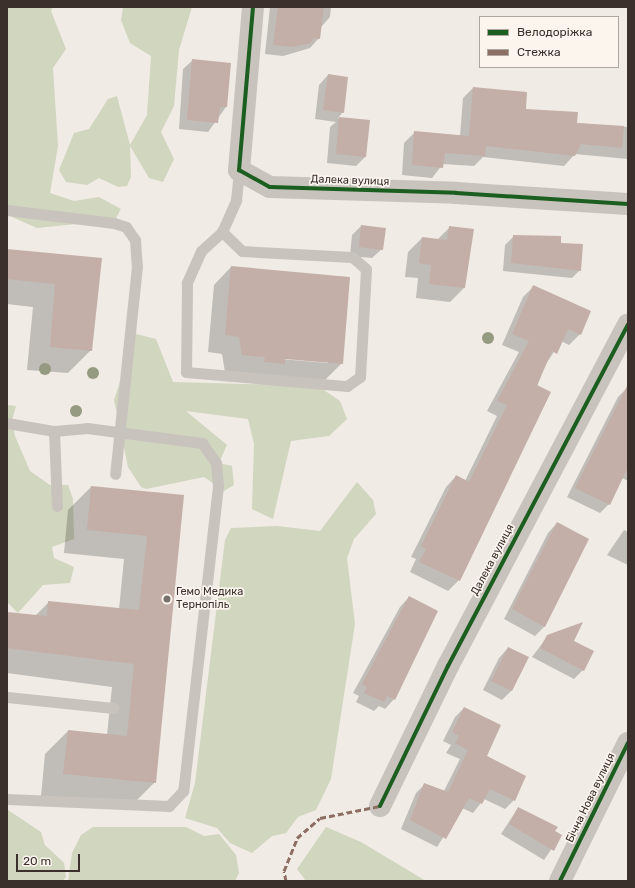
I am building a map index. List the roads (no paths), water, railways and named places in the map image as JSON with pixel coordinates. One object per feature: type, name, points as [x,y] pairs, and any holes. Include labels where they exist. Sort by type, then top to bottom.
[{"type":"street","points":[[239,170],[254,7]]},
{"type":"street","name":"Далека вулиця","points":[[239,170],[270,187],[456,193],[628,204]]},
{"type":"street","name":"Далека вулиця","points":[[380,806],[448,666],[628,324]]},
{"type":"street","name":"Бічна Нова вулиця","points":[[560,881],[628,743]]},
{"type":"lane","points":[[222,232],[242,251],[352,257],[366,269],[360,377],[347,386],[186,372],[187,283],[201,251],[222,232],[236,200],[239,170]]},
{"type":"lane","points":[[7,210],[114,223],[126,227],[135,240],[137,266],[117,433],[115,474]]},
{"type":"lane","points":[[7,423],[54,431],[87,428],[202,443],[216,463],[218,486],[183,791],[169,806],[7,799]]},
{"type":"lane","points":[[54,431],[57,506]]},
{"type":"lane","points":[[7,697],[113,708]]},
{"type":"place","name":"Гемо Медика Тернопіль","points":[[167,599]]}]
